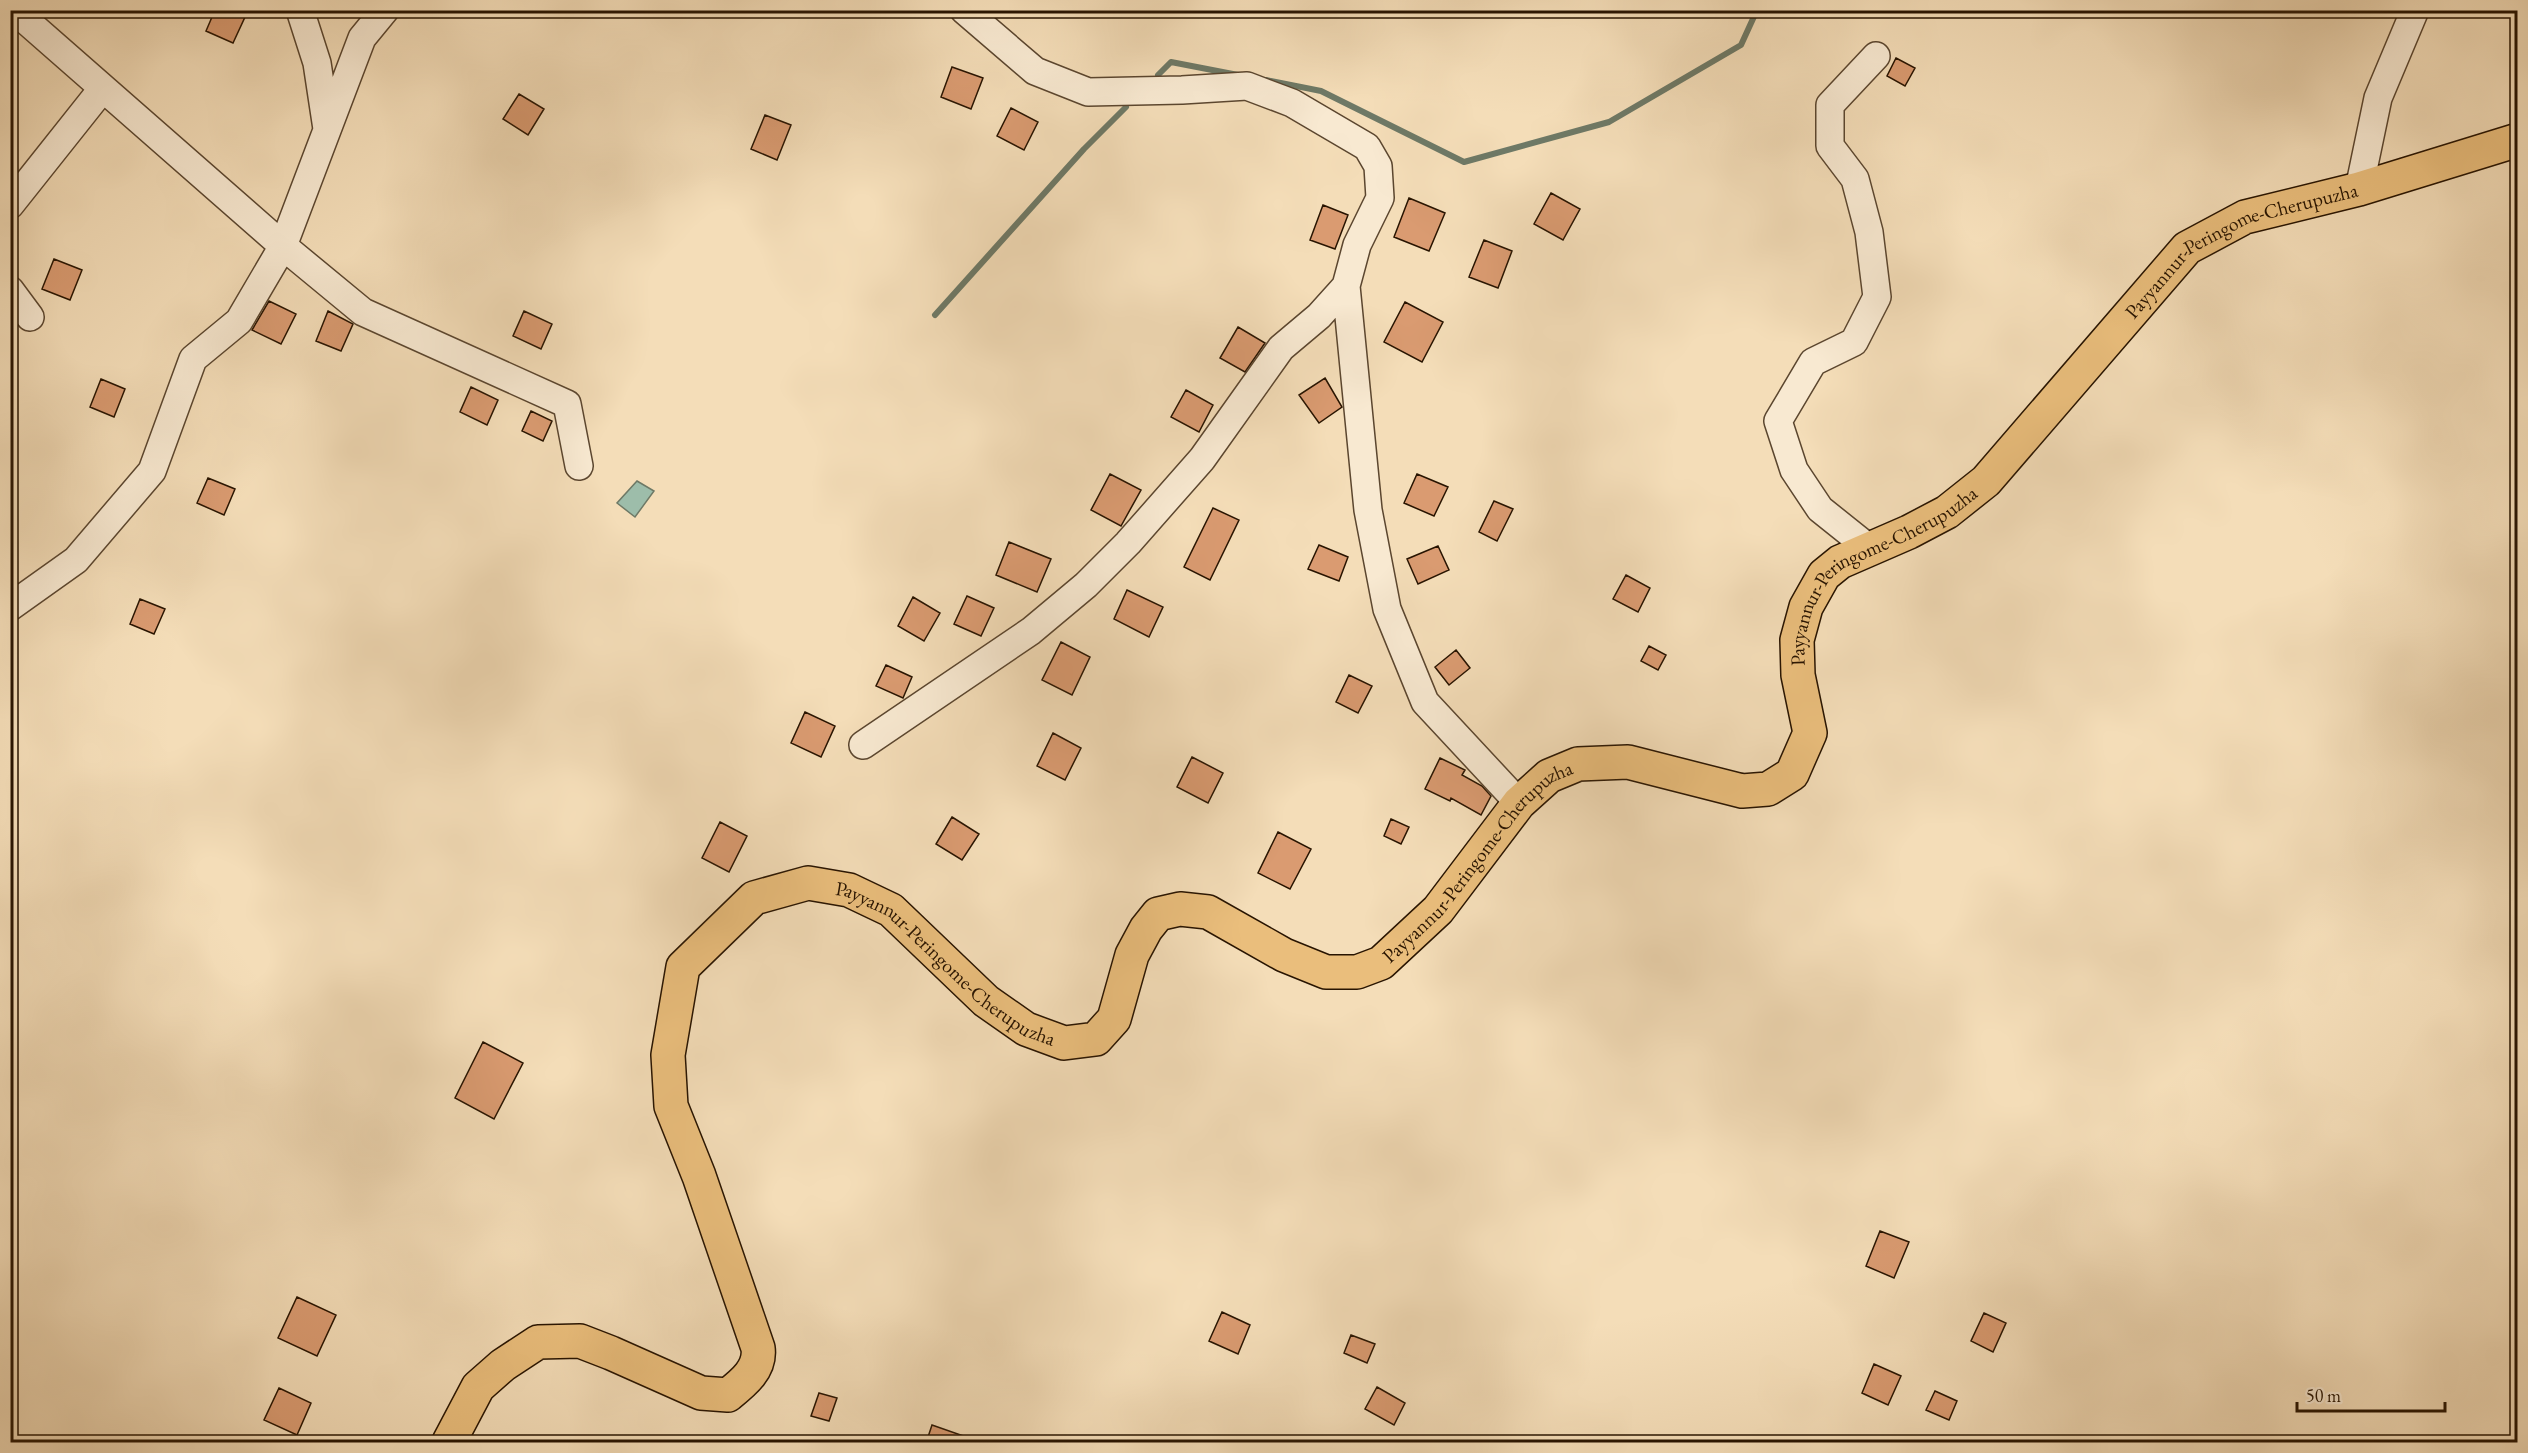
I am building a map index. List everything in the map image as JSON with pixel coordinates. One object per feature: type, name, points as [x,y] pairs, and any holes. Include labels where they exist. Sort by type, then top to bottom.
[{"type":"main road","name":"Payyannur-Peringome-Cherupuzha","points":[[449,1443],[478,1387],[503,1365],[538,1342],[580,1341],[701,1393],[728,1395],[748,1379],[759,1355],[758,1348],[699,1176],[672,1106],[668,1055],[683,967],[754,898],[808,883],[849,890],[891,910],[986,1000],[1026,1029],[1064,1043],[1096,1039],[1114,1019],[1132,956],[1146,929],[1158,914],[1180,909],[1208,912],[1284,955],[1326,972],[1357,972],[1381,963],[1438,910],[1519,803],[1550,776],[1578,764],[1628,762],[1742,791],[1768,789],[1792,774],[1810,733],[1798,675],[1797,640],[1806,607],[1824,575],[1840,562],[1947,512],[1986,482],[2187,248],[2245,217],[2360,189],[2517,140]]},
{"type":"street","points":[[14,10],[283,246],[363,312],[567,404],[579,466]]},
{"type":"street","points":[[300,10],[317,63],[327,130]]},
{"type":"street","points":[[10,607],[76,560],[152,471],[193,359],[239,321],[283,246],[362,38],[385,10]]},
{"type":"street","points":[[964,10],[1035,71],[1088,92],[1247,86],[1292,103],[1367,147],[1378,166],[1380,198],[1357,245],[1346,286],[1368,510],[1387,609],[1425,702],[1519,803]]},
{"type":"street","points":[[2360,189],[2378,99],[2415,10]]},
{"type":"street","points":[[1870,549],[1820,509],[1794,470],[1778,421],[1813,362],[1854,342],[1877,297],[1869,232],[1855,179],[1830,146],[1830,105],[1876,56]]},
{"type":"street","points":[[10,205],[103,88]]},
{"type":"street","points":[[862,745],[1031,631],[1086,585],[1128,543],[1202,459],[1281,348],[1319,316],[1346,286]]},
{"type":"street","points":[[10,290],[30,317]]},
{"type":"shaded area","points":[[637,481],[654,491],[635,517],[617,503]]},
{"type":"building","points":[[215,10],[231,10],[245,17],[233,43],[206,31]]},
{"type":"building","points":[[1896,58],[1915,68],[1905,86],[1887,76]]},
{"type":"building","points":[[952,67],[983,78],[971,109],[941,97]]},
{"type":"building","points":[[519,94],[544,109],[528,135],[503,119]]},
{"type":"building","points":[[1011,108],[1038,122],[1024,150],[997,136]]},
{"type":"building","points":[[765,115],[791,125],[777,160],[751,149]]},
{"type":"building","points":[[1551,193],[1580,209],[1563,240],[1534,224]]},
{"type":"building","points":[[1409,198],[1445,213],[1429,251],[1394,237]]},
{"type":"building","points":[[1323,205],[1348,215],[1335,249],[1310,240]]},
{"type":"building","points":[[1484,240],[1512,251],[1498,288],[1469,277]]},
{"type":"building","points":[[54,259],[82,270],[70,300],[42,289]]},
{"type":"building","points":[[269,301],[296,314],[281,344],[252,330]]},
{"type":"building","points":[[1405,302],[1443,322],[1422,362],[1384,342]]},
{"type":"building","points":[[328,311],[353,324],[341,351],[316,341]]},
{"type":"building","points":[[524,311],[552,324],[541,349],[513,336]]},
{"type":"building","points":[[1238,327],[1265,343],[1245,372],[1220,358]]},
{"type":"building","points":[[1325,378],[1342,407],[1319,423],[1299,395]]},
{"type":"building","points":[[101,379],[125,389],[114,417],[90,407]]},
{"type":"building","points":[[471,387],[498,400],[487,425],[460,412]]},
{"type":"building","points":[[1186,390],[1213,405],[1199,432],[1171,417]]},
{"type":"building","points":[[531,411],[552,421],[543,441],[522,431]]},
{"type":"building","points":[[1110,474],[1141,490],[1121,526],[1091,510]]},
{"type":"building","points":[[1417,474],[1448,487],[1434,516],[1404,503]]},
{"type":"building","points":[[208,478],[235,489],[224,515],[197,503]]},
{"type":"building","points":[[1494,501],[1513,509],[1497,541],[1479,532]]},
{"type":"building","points":[[1213,508],[1239,520],[1210,580],[1184,567]]},
{"type":"building","points":[[1009,542],[1051,559],[1037,592],[996,575]]},
{"type":"building","points":[[1319,545],[1348,557],[1339,581],[1308,569]]},
{"type":"building","points":[[1438,546],[1449,570],[1418,584],[1407,559]]},
{"type":"building","points":[[1626,575],[1650,588],[1638,612],[1613,599]]},
{"type":"building","points":[[1127,590],[1163,607],[1149,637],[1114,619]]},
{"type":"building","points":[[967,596],[994,608],[981,636],[954,624]]},
{"type":"building","points":[[913,597],[940,613],[924,641],[898,626]]},
{"type":"building","points":[[140,599],[165,609],[154,634],[130,624]]},
{"type":"building","points":[[1061,642],[1090,657],[1072,695],[1042,680]]},
{"type":"building","points":[[1649,646],[1666,655],[1658,670],[1641,661]]},
{"type":"building","points":[[1456,650],[1470,668],[1449,685],[1435,667]]},
{"type":"building","points":[[886,665],[912,677],[903,698],[876,686]]},
{"type":"building","points":[[1349,675],[1372,686],[1358,713],[1336,702]]},
{"type":"building","points":[[805,712],[835,726],[821,757],[791,743]]},
{"type":"building","points":[[1053,733],[1081,748],[1065,780],[1037,766]]},
{"type":"building","points":[[1192,757],[1223,773],[1208,803],[1177,787]]},
{"type":"building","points":[[1440,758],[1465,770],[1462,775],[1482,786],[1491,796],[1481,815],[1451,798],[1450,801],[1425,789]]},
{"type":"building","points":[[952,817],[979,834],[962,860],[936,844]]},
{"type":"building","points":[[1391,819],[1409,827],[1401,844],[1384,836]]},
{"type":"building","points":[[720,822],[747,836],[729,872],[702,858]]},
{"type":"building","points":[[1278,832],[1311,849],[1290,889],[1258,873]]},
{"type":"building","points":[[483,1042],[523,1063],[494,1119],[455,1098]]},
{"type":"building","points":[[1880,1231],[1909,1242],[1894,1278],[1866,1266]]},
{"type":"building","points":[[297,1297],[336,1315],[317,1356],[278,1338]]},
{"type":"building","points":[[1222,1312],[1250,1325],[1238,1354],[1209,1341]]},
{"type":"building","points":[[1984,1313],[2006,1323],[1993,1352],[1971,1341]]},
{"type":"building","points":[[1351,1335],[1375,1344],[1367,1363],[1344,1353]]},
{"type":"building","points":[[1874,1364],[1901,1376],[1888,1405],[1862,1393]]},
{"type":"building","points":[[1377,1387],[1405,1403],[1394,1425],[1365,1409]]},
{"type":"building","points":[[279,1388],[311,1403],[297,1435],[264,1420]]},
{"type":"building","points":[[1935,1391],[1957,1401],[1949,1420],[1926,1410]]},
{"type":"building","points":[[819,1393],[837,1398],[829,1421],[811,1416]]},
{"type":"building","points":[[932,1425],[975,1440],[975,1443],[926,1443]]},
{"type":"waterway","points":[[1266,80],[1321,91],[1464,162],[1609,122],[1741,45],[1757,10]]},
{"type":"waterway","points":[[1158,75],[1171,62],[1238,75]]},
{"type":"waterway","points":[[935,315],[1084,149],[1126,107]]}]
